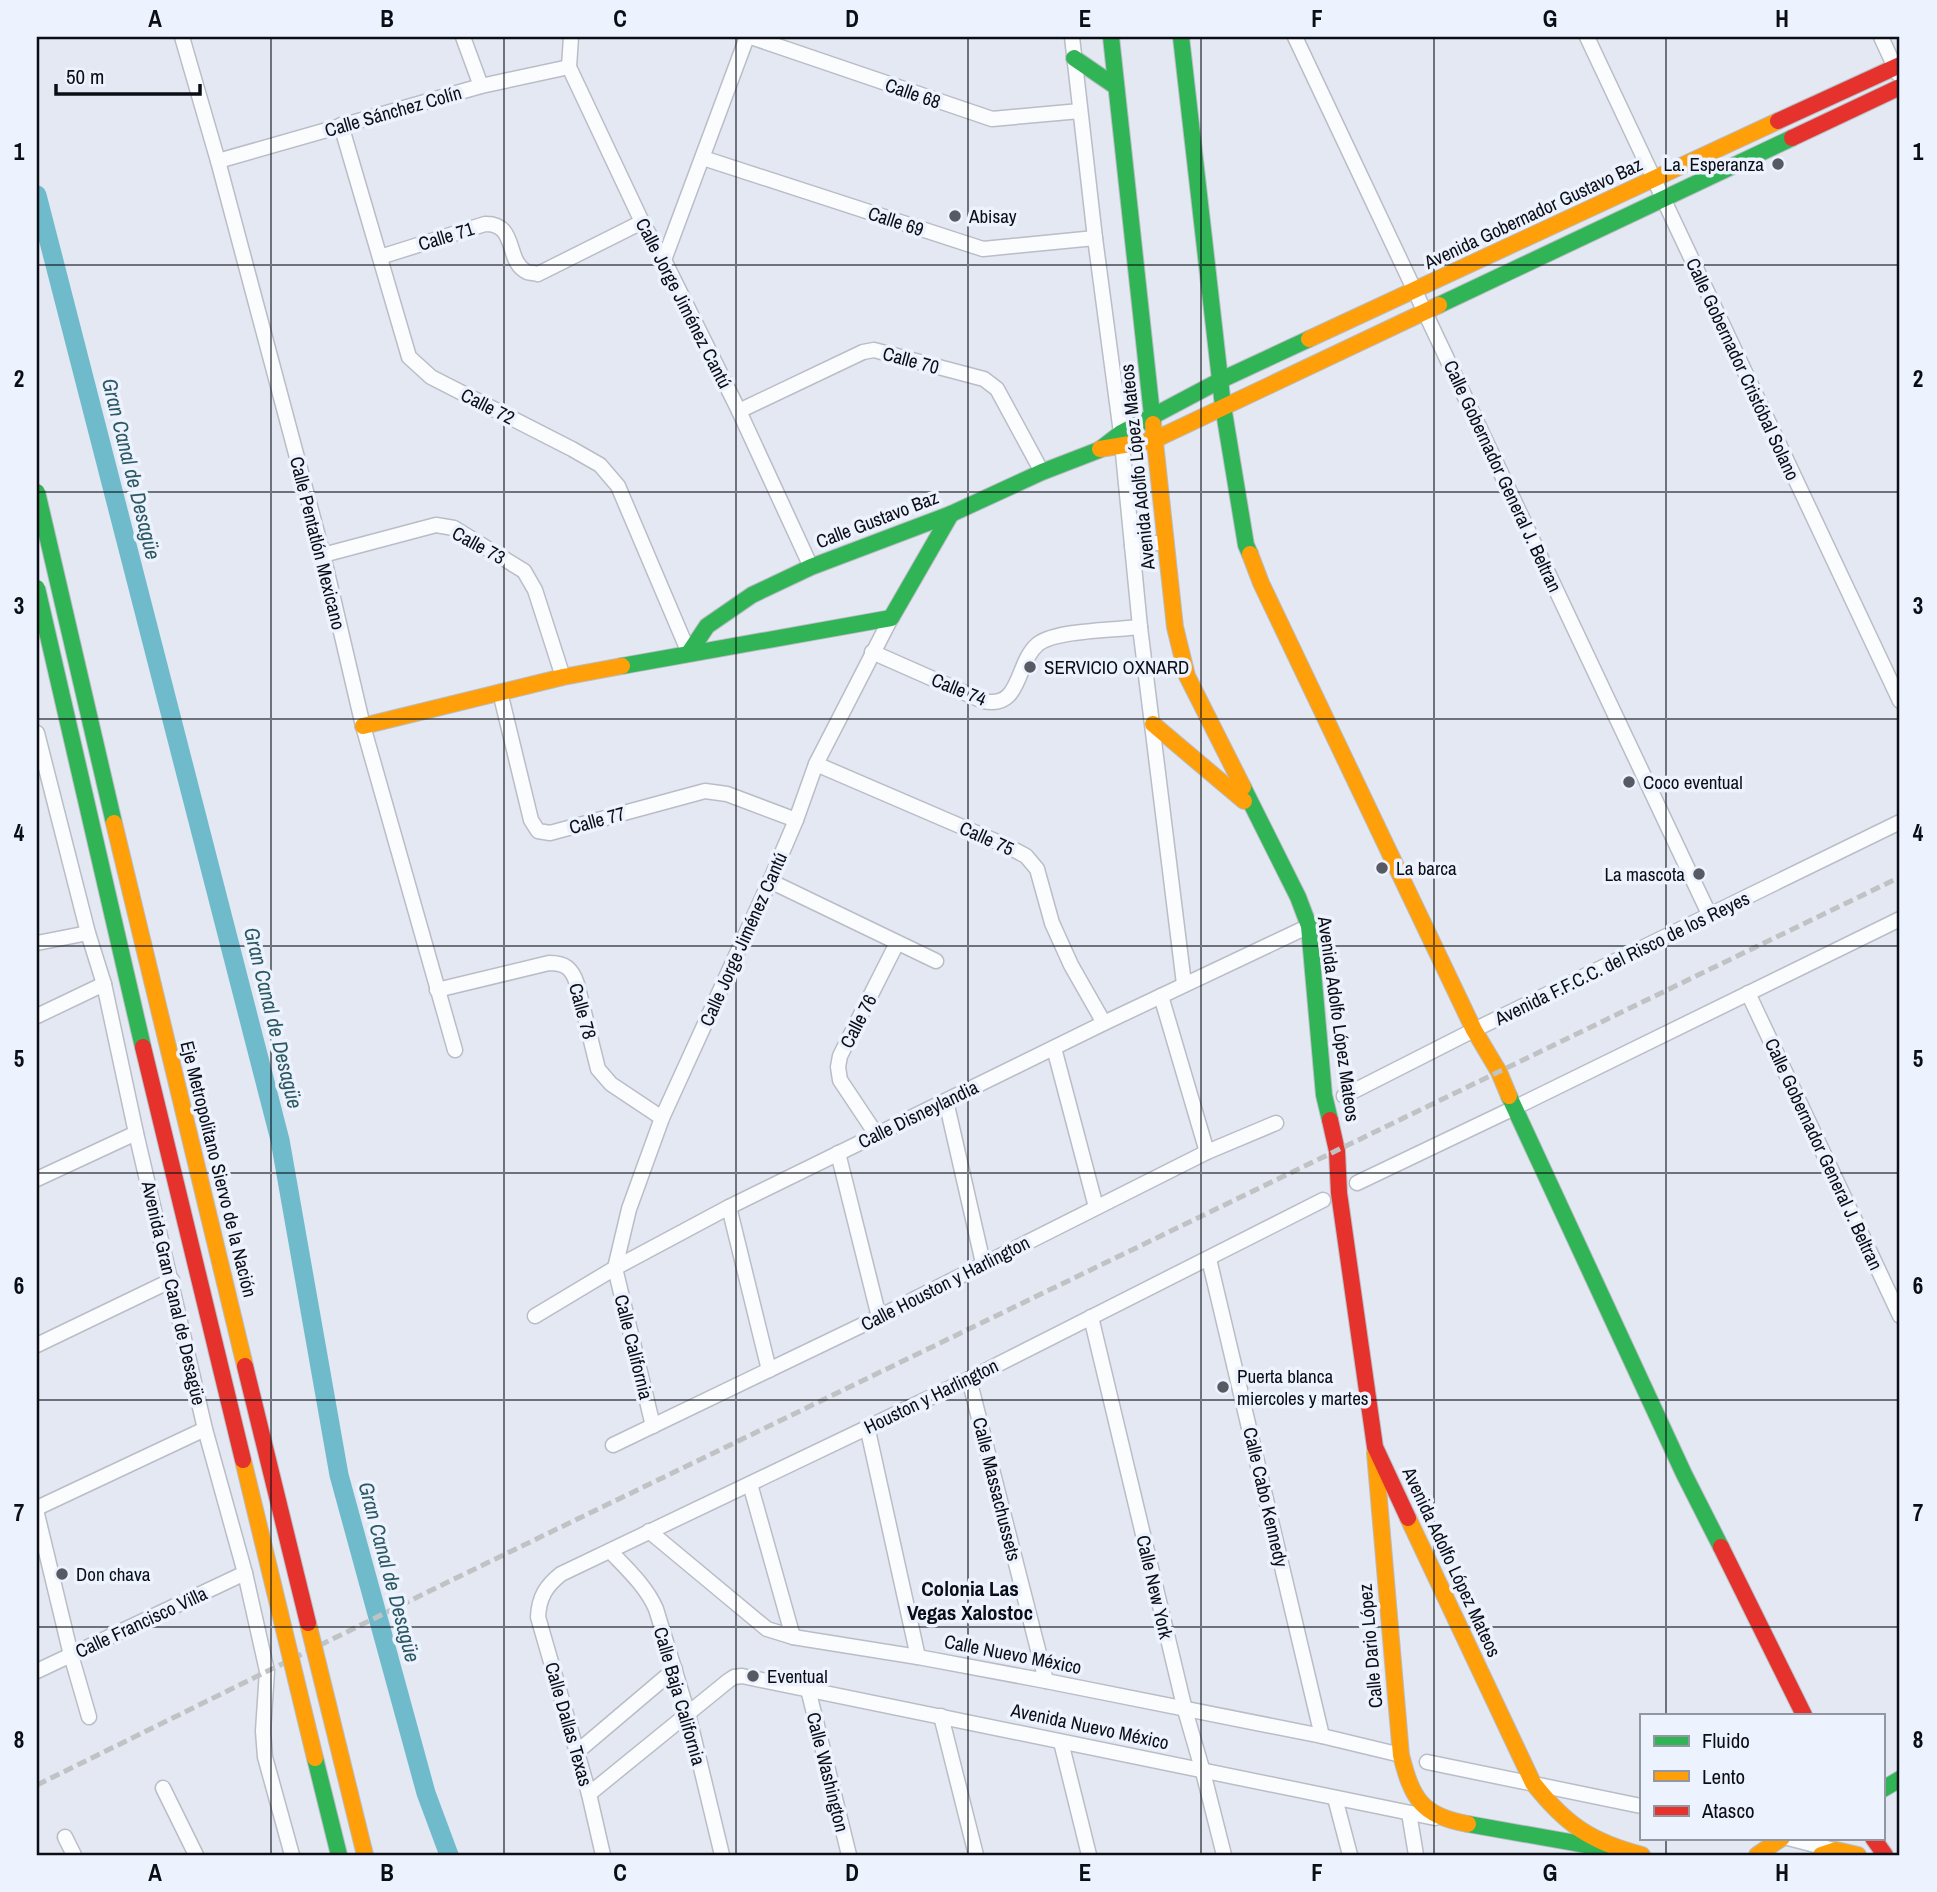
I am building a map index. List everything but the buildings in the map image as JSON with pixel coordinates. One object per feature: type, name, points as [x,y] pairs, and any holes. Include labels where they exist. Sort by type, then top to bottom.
[{"type":"main road","name":"Avenida Adolfo López Mateos","points":[[1111,37],[1175,627],[1187,676],[1298,897],[1309,926],[1324,1095],[1337,1151],[1339,1192],[1375,1447],[1533,1783],[1559,1814],[1583,1831],[1621,1851],[1642,1855]]},
{"type":"main road","points":[[1181,37],[1223,406],[1246,545],[1261,583],[1474,1030],[1499,1072],[1684,1474],[1804,1714]]},
{"type":"main road","points":[[1074,58],[1115,86]]},
{"type":"main road","name":"Avenida Gobernador Gustavo Baz","points":[[1221,380],[1654,179],[1899,70]]},
{"type":"main road","points":[[1223,406],[1900,87]]},
{"type":"main road","name":"Calle Gustavo Baz","points":[[689,653],[707,626],[752,595],[811,567],[951,513],[1122,440],[1152,415],[1221,380]]},
{"type":"main road","name":"Calle Gustavo Baz","points":[[1122,440],[1154,440],[1223,406]]},
{"type":"main road","name":"Eje Metropolitano Siervo de la Nación","points":[[37,492],[165,1034],[365,1855]]},
{"type":"main road","points":[[363,726],[563,677],[891,618],[951,513]]},
{"type":"main road","points":[[37,588],[152,1080],[339,1855]]},
{"type":"main road","points":[[1153,724],[1251,807]]},
{"type":"main road","name":"Calle Dario López","points":[[1375,1447],[1401,1755],[1409,1785],[1419,1802],[1429,1811],[1450,1821]]},
{"type":"main road","points":[[1884,1788],[1900,1779]]},
{"type":"main road","name":"Avenida Nuevo México","points":[[1450,1821],[1621,1851]]},
{"type":"main road","points":[[1757,1855],[1782,1840]]},
{"type":"main road","points":[[1874,1840],[1885,1855]]},
{"type":"main road","points":[[1820,1849],[1857,1855]]},
{"type":"street","name":"Calle Pentatlón Mexicano","points":[[182,37],[218,161],[323,555],[363,726],[455,1050]]},
{"type":"street","points":[[463,37],[481,86]]},
{"type":"street","name":"Calle Jorge Jiménez Cantú","points":[[571,37],[569,67],[642,222],[664,260],[739,411],[811,567]]},
{"type":"street","points":[[664,260],[749,37]]},
{"type":"street","name":"Calle 68","points":[[749,37],[992,119],[1080,111]]},
{"type":"street","points":[[1072,37],[1122,440],[1140,627],[1184,984]]},
{"type":"street","name":"Calle Gobernador General J. Beltran","points":[[1296,37],[1710,916]]},
{"type":"street","name":"Calle Gobernador Cristóbal Solano","points":[[1587,37],[1900,701]]},
{"type":"street","points":[[1881,37],[1899,70]]},
{"type":"street","name":"Calle Sánchez Colín","points":[[218,161],[481,86],[569,67]]},
{"type":"street","name":"Calle 72","points":[[341,125],[410,356],[432,377],[600,465],[618,486],[689,653]]},
{"type":"street","name":"Calle 69","points":[[702,158],[983,249],[1095,238]]},
{"type":"street","name":"Calle 71","points":[[380,257],[485,224],[494,224],[508,237],[518,264],[527,273],[538,274],[642,222]]},
{"type":"street","name":"Calle 70","points":[[739,411],[863,352],[874,350],[984,379],[997,389],[1042,472]]},
{"type":"street","name":"Calle 73","points":[[323,555],[436,525],[454,528],[524,571],[535,590],[563,677]]},
{"type":"street","points":[[1132,546],[1166,542]]},
{"type":"street","name":"Calle Jorge Jiménez Cantú","points":[[615,1268],[629,1209],[662,1118],[770,881],[816,764],[891,618]]},
{"type":"street","name":"Calle 74","points":[[872,652],[983,701],[994,703],[1003,701],[1010,694],[1026,658],[1039,643],[1056,635],[1140,627]]},
{"type":"street","name":"Calle 77","points":[[500,692],[531,820],[538,831],[550,833],[705,791],[727,793],[796,820]]},
{"type":"street","name":"Avenida Gran Canal de Desagüe","points":[[37,733],[41,771],[104,984],[205,1429],[245,1573],[267,1671],[263,1731],[265,1757],[292,1855]]},
{"type":"street","name":"Calle 75","points":[[816,764],[1026,856],[1037,869],[1052,923],[1071,965],[1104,1023]]},
{"type":"street","name":"Avenida F.F.C.C. del Risco de los Reyes","points":[[1344,1096],[1900,822]]},
{"type":"street","points":[[770,881],[936,961]]},
{"type":"street","points":[[1357,1183],[1900,919]]},
{"type":"street","name":"Calle Disneylandia","points":[[535,1317],[615,1268],[729,1206],[1184,984],[1309,926]]},
{"type":"street","points":[[37,943],[88,933]]},
{"type":"street","name":"Calle 76","points":[[876,1134],[840,1080],[838,1068],[840,1056],[897,943]]},
{"type":"street","name":"Calle 78","points":[[437,990],[549,963],[567,966],[574,974],[598,1069],[611,1084],[662,1118]]},
{"type":"street","points":[[37,1016],[104,984]]},
{"type":"street","name":"Calle Gobernador General J. Beltran","points":[[1748,993],[1900,1316]]},
{"type":"street","points":[[1161,996],[1207,1152]]},
{"type":"street","points":[[1054,1048],[1096,1207]]},
{"type":"street","points":[[946,1101],[984,1263]]},
{"type":"street","name":"Calle Houston y Harlington","points":[[614,1444],[879,1317],[1207,1152],[1276,1123]]},
{"type":"street","points":[[37,1179],[136,1133]]},
{"type":"street","points":[[838,1153],[879,1317]]},
{"type":"street","name":"Houston y Harlington","points":[[542,1594],[561,1574],[968,1379],[1323,1200]]},
{"type":"street","points":[[729,1206],[769,1370]]},
{"type":"street","name":"Calle Cabo Kennedy","points":[[1209,1259],[1322,1736]]},
{"type":"street","name":"Calle California","points":[[615,1268],[653,1426]]},
{"type":"street","points":[[37,1345],[172,1280]]},
{"type":"street","name":"Calle New York","points":[[1091,1317],[1185,1710],[1223,1855]]},
{"type":"street","name":"Calle Massachussets","points":[[968,1379],[1046,1681]]},
{"type":"street","points":[[867,1426],[918,1657]]},
{"type":"street","points":[[37,1508],[205,1429]]},
{"type":"street","points":[[750,1484],[793,1637]]},
{"type":"street","points":[[37,1514],[89,1717]]},
{"type":"street","name":"Calle Nuevo México","points":[[649,1531],[757,1623],[793,1637],[1046,1681],[1322,1736],[1401,1755]]},
{"type":"street","name":"Calle Baja California","points":[[610,1551],[650,1595],[688,1714],[722,1855]]},
{"type":"street","name":"Calle Francisco Villa","points":[[37,1671],[245,1573]]},
{"type":"street","name":"Calle Dallas Texas","points":[[542,1594],[538,1617],[589,1794],[603,1855]]},
{"type":"street","points":[[577,1752],[675,1669]]},
{"type":"street","name":"Avenida Nuevo México","points":[[589,1794],[734,1677],[749,1677],[1450,1821]]},
{"type":"street","name":"Calle Washington","points":[[808,1689],[849,1855]]},
{"type":"street","points":[[941,1716],[976,1855]]},
{"type":"street","points":[[1061,1742],[1089,1855]]},
{"type":"street","points":[[1427,1762],[1640,1806]]},
{"type":"street","points":[[163,1788],[196,1855]]},
{"type":"street","points":[[1335,1798],[1350,1855]]},
{"type":"street","points":[[1409,1813],[1416,1855]]},
{"type":"street","points":[[65,1837],[74,1855]]},
{"type":"street","points":[[1791,1840],[1820,1849]]},
{"type":"waterway","name":"Gran Canal de Desagüe","points":[[37,195],[280,1140],[339,1475],[426,1793],[449,1855]]},
{"type":"railway","points":[[37,1785],[454,1579],[1900,877]]},
{"type":"traffic: fast","points":[[1111,37],[1153,424]]},
{"type":"traffic: fast","points":[[1181,37],[1223,406],[1246,545],[1250,554]]},
{"type":"traffic: fast","points":[[1074,58],[1115,86]]},
{"type":"traffic: fast","points":[[1439,305],[1792,138]]},
{"type":"traffic: fast","points":[[689,653],[707,626],[752,595],[811,567],[951,514],[1042,472],[1099,450],[1121,433],[1221,380],[1309,339]]},
{"type":"traffic: fast","points":[[37,492],[114,823]]},
{"type":"traffic: fast","points":[[622,666],[891,618],[951,514]]},
{"type":"traffic: fast","points":[[37,588],[143,1047]]},
{"type":"traffic: fast","points":[[1243,787],[1298,897],[1309,926],[1324,1095],[1330,1120]]},
{"type":"traffic: fast","points":[[1509,1096],[1684,1474],[1721,1547]]},
{"type":"traffic: fast","points":[[315,1758],[339,1855]]},
{"type":"traffic: fast","points":[[1884,1788],[1900,1779]]},
{"type":"traffic: fast","points":[[1468,1824],[1609,1849]]},
{"type":"traffic: slow","points":[[1309,339],[1778,121]]},
{"type":"traffic: slow","points":[[1100,449],[1154,440],[1439,305]]},
{"type":"traffic: slow","points":[[1153,424],[1175,627],[1187,676],[1243,787]]},
{"type":"traffic: slow","points":[[1250,554],[1261,583],[1474,1030],[1499,1072],[1509,1096]]},
{"type":"traffic: slow","points":[[363,726],[563,677],[622,666]]},
{"type":"traffic: slow","points":[[1153,724],[1244,801]]},
{"type":"traffic: slow","points":[[114,823],[245,1366]]},
{"type":"traffic: slow","points":[[1375,1453],[1401,1755],[1410,1783],[1421,1803],[1439,1816],[1468,1824]]},
{"type":"traffic: slow","points":[[243,1460],[315,1758]]},
{"type":"traffic: slow","points":[[1408,1518],[1533,1783],[1556,1810],[1580,1830],[1608,1844],[1642,1855]]},
{"type":"traffic: slow","points":[[308,1623],[365,1855]]},
{"type":"traffic: slow","points":[[1757,1855],[1779,1840]]},
{"type":"traffic: slow","points":[[1821,1855],[1836,1850],[1858,1855]]},
{"type":"traffic: jam","points":[[1778,121],[1900,65]]},
{"type":"traffic: jam","points":[[1792,138],[1900,87]]},
{"type":"traffic: jam","points":[[143,1047],[243,1460]]},
{"type":"traffic: jam","points":[[1330,1120],[1337,1151],[1339,1193],[1375,1447],[1408,1518]]},
{"type":"traffic: jam","points":[[245,1366],[308,1623]]},
{"type":"traffic: jam","points":[[1721,1547],[1804,1714]]},
{"type":"traffic: jam","points":[[1874,1840],[1885,1855]]},
{"type":"place","name":"La. Esperanza","points":[[1778,164]]},
{"type":"place","name":"Abisay","points":[[955,216]]},
{"type":"place","name":"SERVICIO OXNARD","points":[[1030,667]]},
{"type":"place","name":"Coco eventual","points":[[1629,782]]},
{"type":"place","name":"La barca","points":[[1382,868]]},
{"type":"place","name":"La mascota","points":[[1699,874]]},
{"type":"place","name":"Puerta blanca miercoles y martes","points":[[1223,1387]]},
{"type":"place","name":"Don chava","points":[[62,1574]]},
{"type":"place","name":"Eventual","points":[[753,1676]]},
{"type":"district","name":"Colonia Las Vegas Xalostoc","points":[[970,1601]]}]
